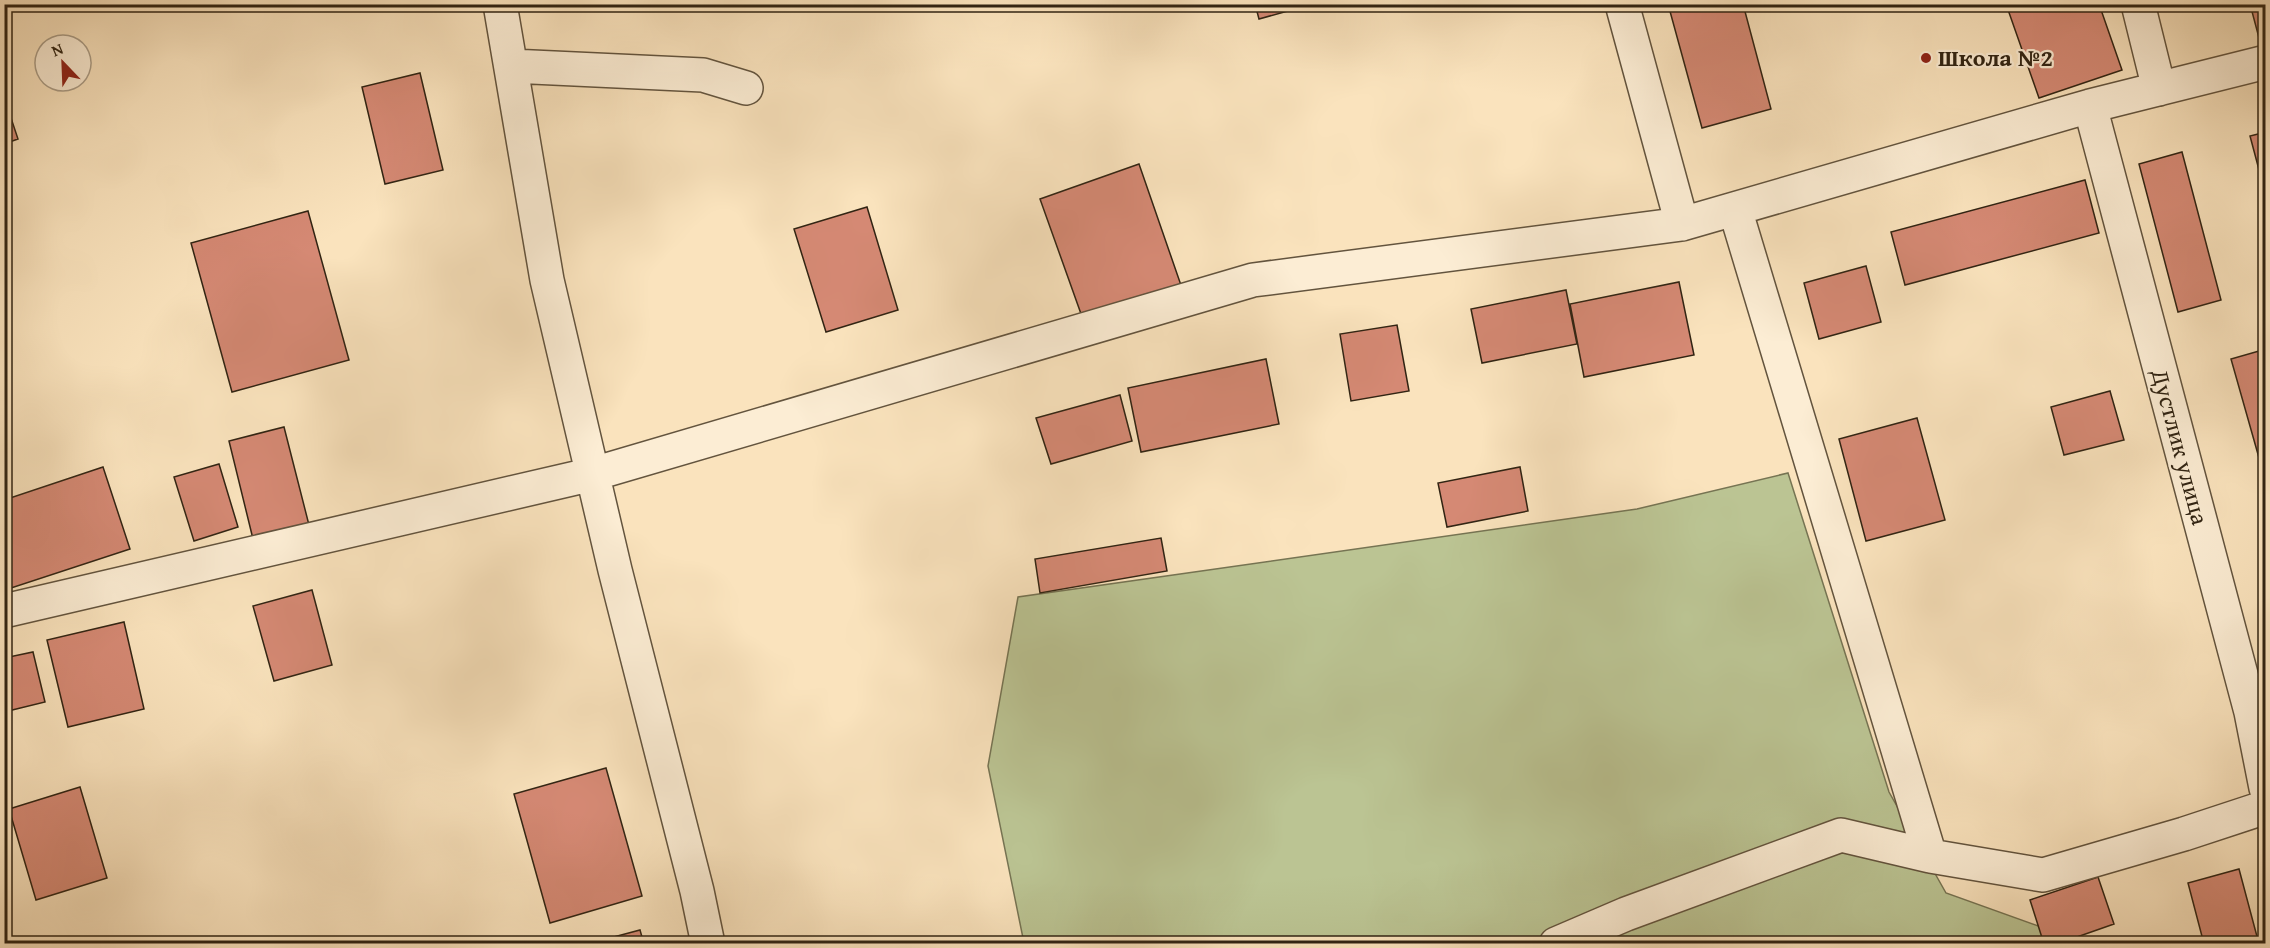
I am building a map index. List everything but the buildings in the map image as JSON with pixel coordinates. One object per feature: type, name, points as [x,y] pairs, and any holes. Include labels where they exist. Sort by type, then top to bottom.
[{"type":"street","points":[[500,4],[547,280],[615,570],[697,891],[708,944]]},
{"type":"street","points":[[1622,4],[1682,224]]},
{"type":"street","points":[[2138,4],[2159,89]]},
{"type":"street","points":[[4,611],[592,474],[1254,280],[1682,224],[2090,106],[2265,62]]},
{"type":"street","points":[[511,66],[703,75],[746,88]]},
{"type":"street","name":"Дустлик улица","points":[[2090,106],[2258,710],[2265,788]]},
{"type":"street","points":[[1735,208],[1930,856]]},
{"type":"street","points":[[1556,944],[1626,914],[1841,835],[1930,856],[2043,875],[2184,834],[2265,807]]},
{"type":"green space","points":[[1788,473],[1889,792],[1946,893],[2086,943],[1024,943],[988,766],[1018,597],[1637,509]]},
{"type":"place","name":"Школа №2","points":[[1926,58]]}]
